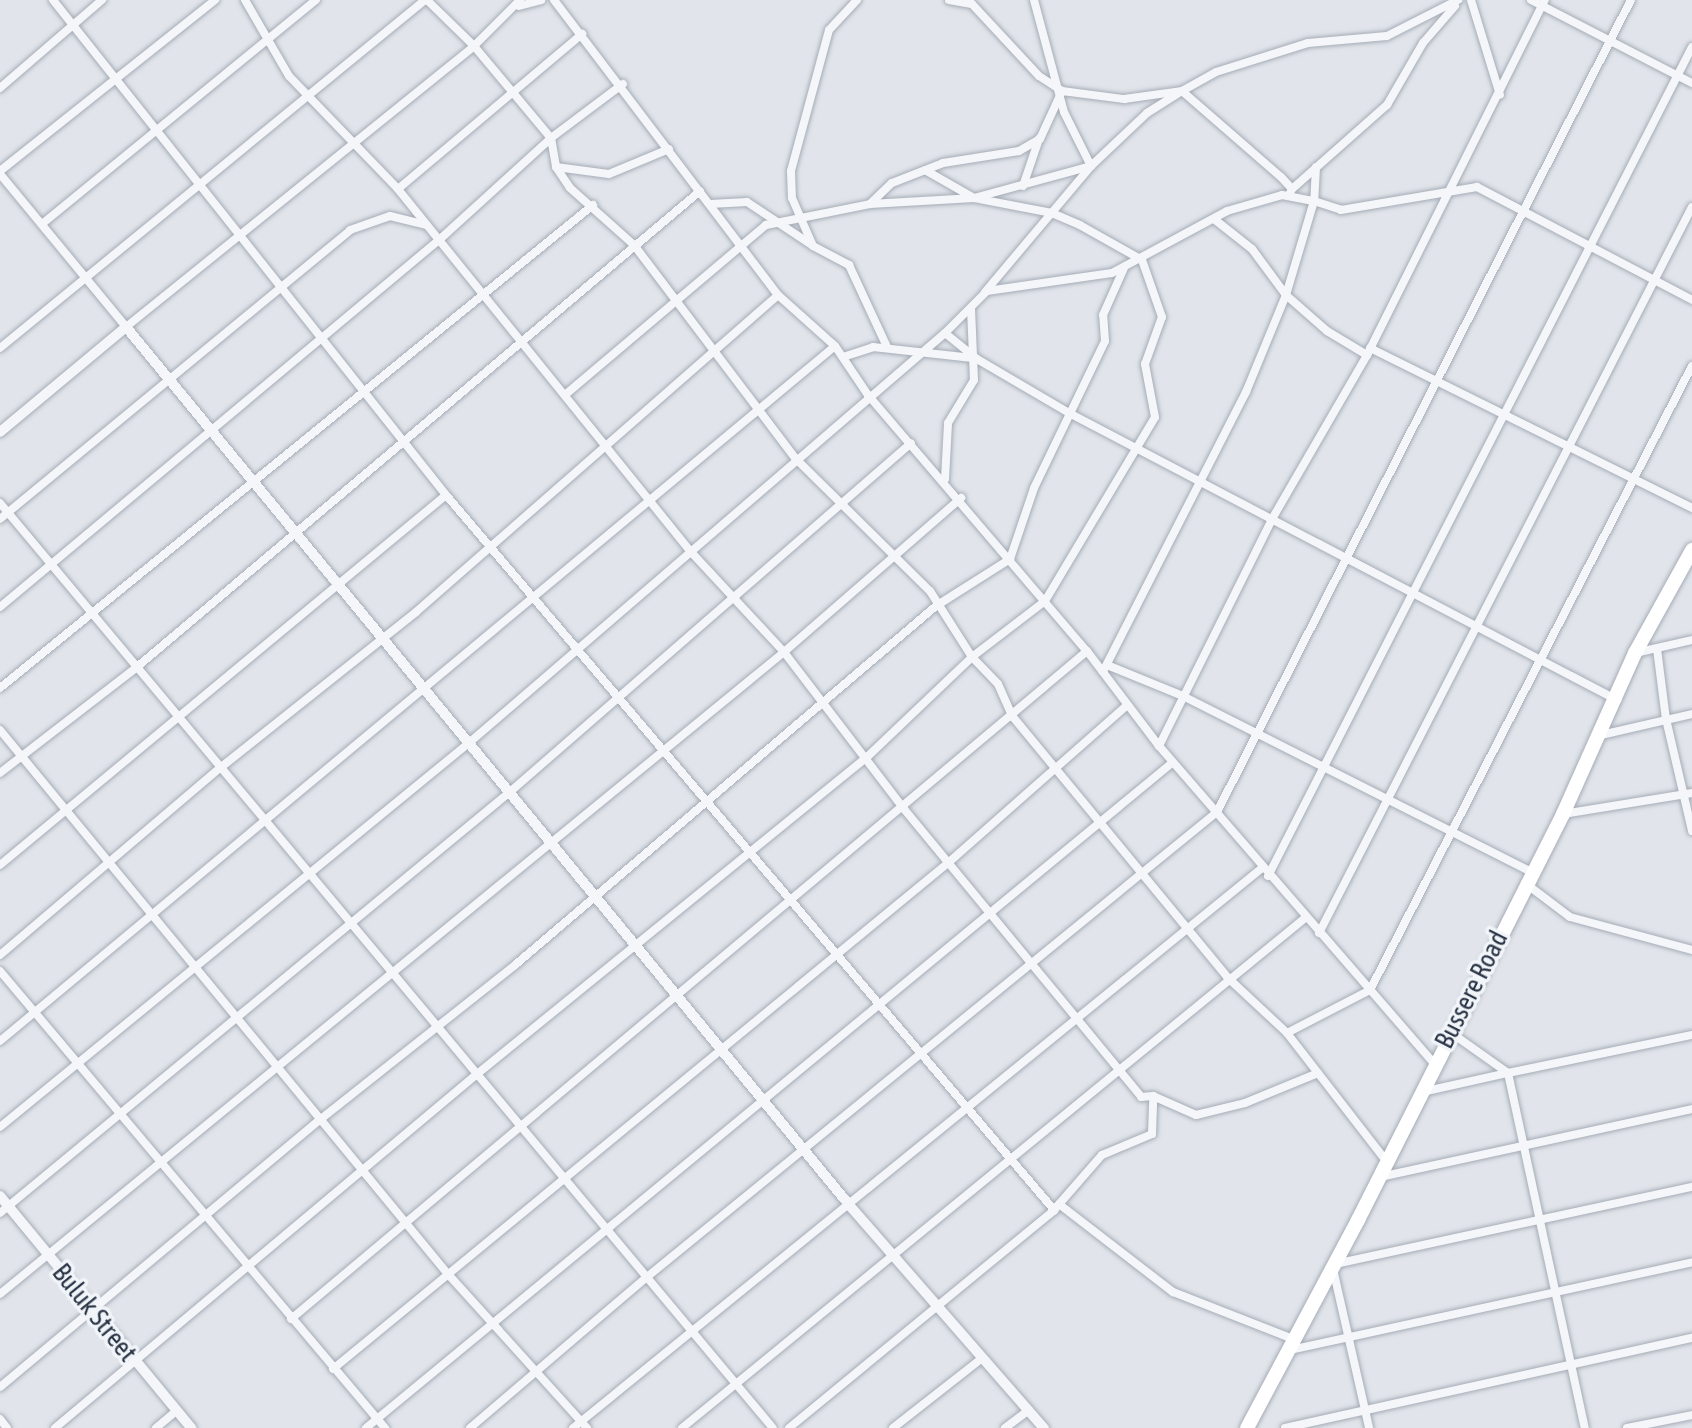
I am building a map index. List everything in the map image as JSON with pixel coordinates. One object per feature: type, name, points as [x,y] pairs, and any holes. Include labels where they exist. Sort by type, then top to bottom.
[{"type":"main road","name":"Bussere Road","points":[[1247,1428],[1380,1177],[1450,1032],[1563,814],[1617,700],[1635,653],[1688,563],[1692,550]]},
{"type":"street","points":[[53,0],[197,186],[446,495],[794,899],[965,1109],[1056,1207],[1173,1292],[1290,1345],[1350,1336],[1692,1262]]},
{"type":"street","points":[[0,88],[102,0]]},
{"type":"street","points":[[215,0],[116,83],[0,173],[850,1206],[1044,1428]]},
{"type":"street","points":[[245,0],[267,39],[310,98],[398,189],[692,553],[784,652],[904,809],[993,912],[1141,1097],[1153,1096],[1196,1115],[1245,1103],[1318,1073]]},
{"type":"street","points":[[42,224],[153,128],[316,0]]},
{"type":"street","points":[[0,348],[197,186],[310,98],[426,0],[474,46],[551,138],[556,167],[570,188],[593,205],[634,245],[678,299],[756,409],[796,459],[840,506],[930,591],[936,606],[972,657],[998,684],[1013,717],[1227,977],[1287,1033],[1387,1162]]},
{"type":"street","points":[[0,432],[474,46],[520,3],[541,0]]},
{"type":"street","points":[[554,0],[623,84],[778,295],[835,346],[868,395],[945,479],[1105,669],[1127,705],[1159,746],[1434,1064]]},
{"type":"street","points":[[813,246],[792,198],[791,171],[829,30],[857,0]]},
{"type":"street","points":[[949,0],[972,4],[1039,76],[1062,91],[1124,99],[1182,91]]},
{"type":"street","points":[[1034,0],[1062,91],[1064,112],[1091,166]]},
{"type":"street","points":[[945,479],[948,423],[974,380],[977,359],[970,310],[1091,166],[1147,113],[1216,72],[1308,43],[1387,36],[1460,0]]},
{"type":"street","points":[[0,1127],[470,742],[692,553],[868,395],[945,333],[987,291],[1073,283],[1124,268],[1142,260],[1175,236],[1291,192],[1387,105],[1432,31],[1460,0]]},
{"type":"street","points":[[1471,0],[1500,95]]},
{"type":"street","points":[[1531,0],[1544,3],[1692,83]]},
{"type":"street","points":[[470,1428],[647,1277],[806,1151],[1217,812],[1631,0]]},
{"type":"street","points":[[1159,746],[1272,519],[1368,352],[1544,3]]},
{"type":"street","points":[[398,189],[582,34]]},
{"type":"street","points":[[573,1428],[584,1424],[850,1206],[1185,926],[1265,872],[1692,47]]},
{"type":"street","points":[[0,607],[439,240],[551,138],[623,84]]},
{"type":"street","points":[[1023,186],[1062,91]]},
{"type":"street","points":[[1182,91],[1291,192],[1341,210],[1477,187],[1652,282],[1692,300]]},
{"type":"street","points":[[870,204],[892,183],[925,170],[1019,151],[1040,139]]},
{"type":"street","points":[[556,167],[609,174],[669,149]]},
{"type":"street","points":[[566,394],[740,243],[774,221],[870,204],[974,198],[1091,166]]},
{"type":"street","points":[[1105,669],[1246,392],[1286,295],[1314,201],[1316,167]]},
{"type":"street","points":[[55,1428],[250,1270],[477,1074],[865,759],[972,657],[1045,601],[1155,417],[1145,364],[1163,325],[1142,260],[1052,213],[974,198],[925,170]]},
{"type":"street","points":[[0,773],[137,667],[525,344],[634,245],[700,191]]},
{"type":"street","points":[[710,204],[747,202],[813,246],[849,265],[887,347]]},
{"type":"street","points":[[0,688],[257,483],[482,291],[593,205]]},
{"type":"street","points":[[1319,933],[1566,445],[1692,207]]},
{"type":"street","points":[[0,519],[280,286],[367,221],[390,216],[427,225]]},
{"type":"street","points":[[1214,219],[1252,249],[1286,295],[1327,331],[1501,412],[1692,508]]},
{"type":"street","points":[[0,1387],[321,1119],[439,1028],[826,705],[936,606],[1010,559],[1028,502],[1105,341],[1103,315],[1124,268]]},
{"type":"street","points":[[0,955],[607,447],[778,295]]},
{"type":"street","points":[[945,333],[977,359],[1069,413],[1543,657],[1617,700]]},
{"type":"street","points":[[0,1041],[835,346]]},
{"type":"street","points":[[843,357],[887,347],[977,359]]},
{"type":"street","points":[[1287,1033],[1370,990],[1454,833],[1632,478],[1692,366]]},
{"type":"street","points":[[4,1209],[511,791],[911,443]]},
{"type":"street","points":[[0,865],[177,714],[340,585],[446,495]]},
{"type":"street","points":[[0,1294],[784,652],[961,498]]},
{"type":"street","points":[[0,503],[91,616],[177,714],[773,1428]]},
{"type":"street","points":[[1635,653],[1692,640]]},
{"type":"street","points":[[1657,649],[1666,719],[1688,794],[1692,831]]},
{"type":"street","points":[[291,1319],[407,1223],[519,1124],[904,809],[1087,651]]},
{"type":"street","points":[[1105,669],[1183,696],[1454,833],[1528,878],[1570,917],[1692,950]]},
{"type":"street","points":[[333,1369],[563,1176],[948,863],[1058,771],[1127,705]]},
{"type":"street","points":[[1601,735],[1692,714]]},
{"type":"street","points":[[0,730],[447,1273],[584,1424]]},
{"type":"street","points":[[366,1428],[766,1102],[1173,762]]},
{"type":"street","points":[[1563,814],[1688,794]]},
{"type":"street","points":[[682,1428],[1227,977],[1305,918]]},
{"type":"street","points":[[0,971],[375,1421],[385,1428]]},
{"type":"street","points":[[1450,1032],[1508,1073],[1585,1428]]},
{"type":"street","points":[[1421,1092],[1692,1035]]},
{"type":"street","points":[[789,1428],[1056,1207],[1102,1155],[1152,1134],[1153,1096]]},
{"type":"street","points":[[1380,1177],[1692,1109]]},
{"type":"street","points":[[1369,1428],[1334,1266],[1692,1187]]},
{"type":"street","name":"Buluk Street","points":[[0,1196],[4,1209],[48,1256],[191,1428]]},
{"type":"street","points":[[1285,1428],[1692,1338]]},
{"type":"street","points":[[893,1428],[981,1359]]},
{"type":"street","points":[[1005,1428],[1029,1410]]},
{"type":"street","points":[[156,1428],[176,1411]]},
{"type":"street","points":[[1627,1428],[1692,1415]]},
{"type":"street","points":[[0,1419],[7,1428]]}]
